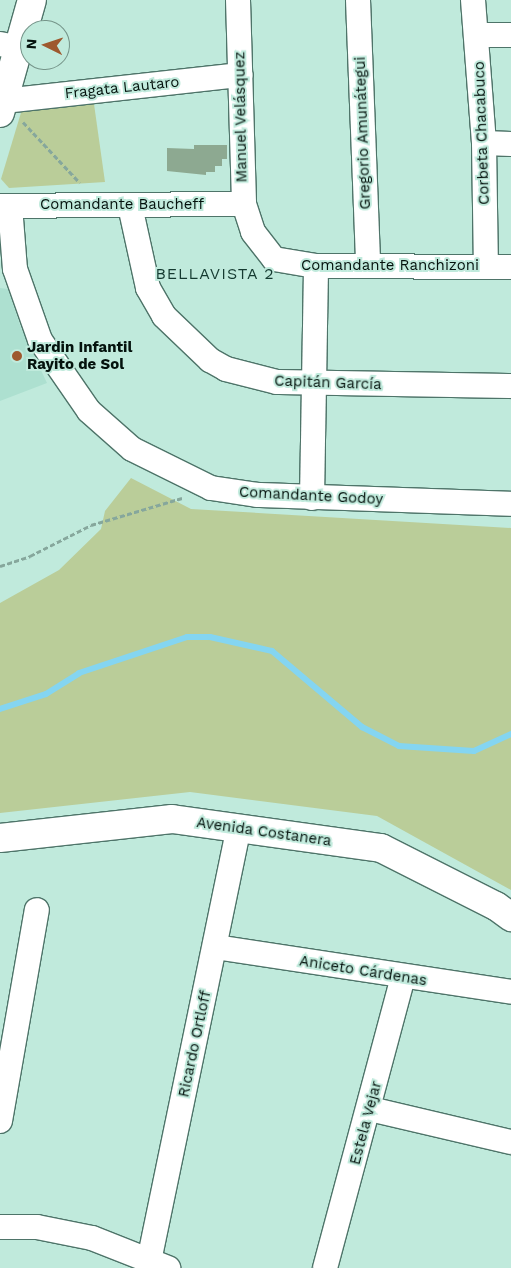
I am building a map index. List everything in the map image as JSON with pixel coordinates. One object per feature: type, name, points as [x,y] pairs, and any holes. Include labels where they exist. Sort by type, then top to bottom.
[{"type":"street","points":[[8,111],[10,46],[32,0]]},
{"type":"street","name":"Manuel Velásquez","points":[[238,0],[244,204],[253,232]]},
{"type":"street","name":"Gregorio Amunátegui","points":[[358,0],[368,266]]},
{"type":"street","name":"Corbeta Chacabuco","points":[[473,0],[478,35],[484,143],[486,266]]},
{"type":"street","points":[[478,35],[511,35]]},
{"type":"street","name":"Fragata Lautaro","points":[[8,111],[241,75]]},
{"type":"street","points":[[484,143],[511,144]]},
{"type":"street","name":"Comandante Baucheff","points":[[5,206],[244,204]]},
{"type":"street","name":"Comandante Godoy","points":[[5,206],[15,270],[40,340],[89,411],[132,449],[211,488],[258,495],[511,504]]},
{"type":"street","name":"Capitán García","points":[[130,206],[148,288],[164,316],[210,360],[242,375],[277,382],[511,386]]},
{"type":"street","name":"Comandante Ranchizoni","points":[[253,232],[274,260],[316,266],[511,266]]},
{"type":"street","points":[[312,498],[316,266]]},
{"type":"street","name":"Avenida Costanera","points":[[0,838],[172,819],[381,848],[496,906],[511,918]]},
{"type":"street","name":"Ricardo Ortloff","points":[[159,1264],[215,947],[239,827]]},
{"type":"street","points":[[0,1121],[38,910]]},
{"type":"street","name":"Aniceto Cárdenas","points":[[215,947],[511,992]]},
{"type":"street","name":"Estela Vejar","points":[[325,1268],[370,1109],[403,977]]},
{"type":"street","points":[[370,1109],[511,1142]]},
{"type":"street","points":[[0,1227],[37,1227],[92,1238],[159,1264]]},
{"type":"path","points":[[8,111],[100,205]]},
{"type":"path","points":[[0,566],[30,556],[91,525],[153,509],[211,488]]},
{"type":"shaded area","points":[[94,104],[105,182],[9,188],[1,179],[23,106]]},
{"type":"shaded area","name":"Jardin Infantil Rayito de Sol","points":[[0,288],[8,289],[21,328],[47,383],[0,401]]},
{"type":"shaded area","points":[[131,478],[191,509],[511,528],[511,890],[377,816],[190,792],[0,813],[0,603],[59,570],[101,529],[105,511]]},
{"type":"building","points":[[194,145],[227,145],[227,159],[222,159],[222,166],[215,166],[215,172],[206,172],[206,175],[167,171],[167,148],[194,149]]},
{"type":"waterway","points":[[0,709],[46,694],[79,673],[187,637],[210,637],[272,651],[362,727],[399,746],[474,751],[511,734]]},
{"type":"place","name":"Jardin Infantil Rayito de Sol","points":[[17,356]]},
{"type":"district","name":"BELLAVISTA 2","points":[[215,274]]}]
